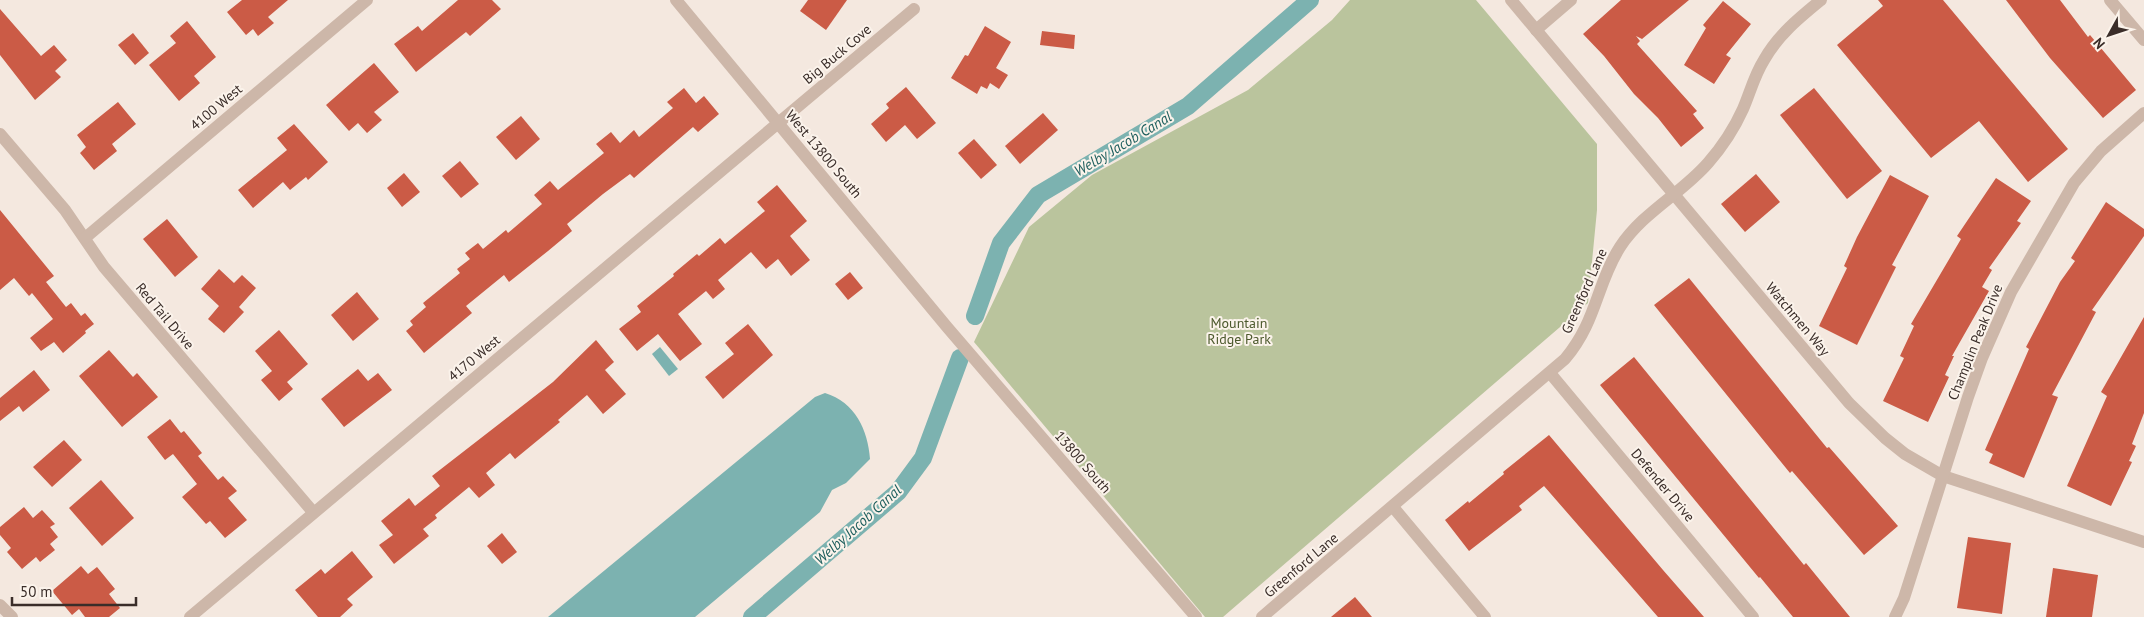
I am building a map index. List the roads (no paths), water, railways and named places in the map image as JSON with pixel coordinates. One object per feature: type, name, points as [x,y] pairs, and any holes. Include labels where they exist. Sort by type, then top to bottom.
[{"type":"street","name":"4100 West","points":[[84,238],[367,0]]},
{"type":"street","name":"West 13800 South","points":[[676,0],[947,327]]},
{"type":"street","name":"Watchmen Way","points":[[1511,0],[1857,412],[1905,454],[1943,476],[2144,542]]},
{"type":"street","points":[[1536,30],[1571,0]]},
{"type":"street","name":"Greenford Lane","points":[[1262,617],[1566,359],[1585,331],[1594,312],[1603,280],[1621,246],[1645,218],[1693,179],[1721,147],[1733,129],[1756,74],[1771,48],[1792,25],[1821,0]]},
{"type":"street","points":[[2110,0],[2144,40]]},
{"type":"street","name":"Big Buck Cove","points":[[778,122],[914,9]]},
{"type":"street","name":"Champlin Peak Drive","points":[[1895,617],[1904,598],[1982,358],[2025,265],[2063,200],[2086,167],[2112,140],[2144,113]]},
{"type":"street","name":"4170 West","points":[[190,617],[778,122]]},
{"type":"street","name":"Red Tail Drive","points":[[0,134],[65,210],[104,267],[313,512]]},
{"type":"street","name":"13800 South","points":[[947,327],[1196,617]]},
{"type":"street","name":"Defender Drive","points":[[1550,373],[1753,617]]},
{"type":"street","points":[[1393,507],[1485,617]]},
{"type":"street","points":[[0,605],[12,617]]},
{"type":"water","points":[[660,347],[678,369],[669,376],[652,354]]},
{"type":"water","points":[[825,393],[844,403],[858,418],[869,448],[870,459],[846,483],[832,490],[820,512],[695,617],[548,617],[815,397]]},
{"type":"waterway","name":"Welby Jacob Canal","points":[[975,316],[1001,243],[1038,195],[1188,106],[1310,0]]},
{"type":"waterway","name":"Welby Jacob Canal","points":[[752,617],[898,492],[923,458],[960,358]]},
{"type":"park label","name":"Mountain Ridge Park","points":[[1239,332]]}]
